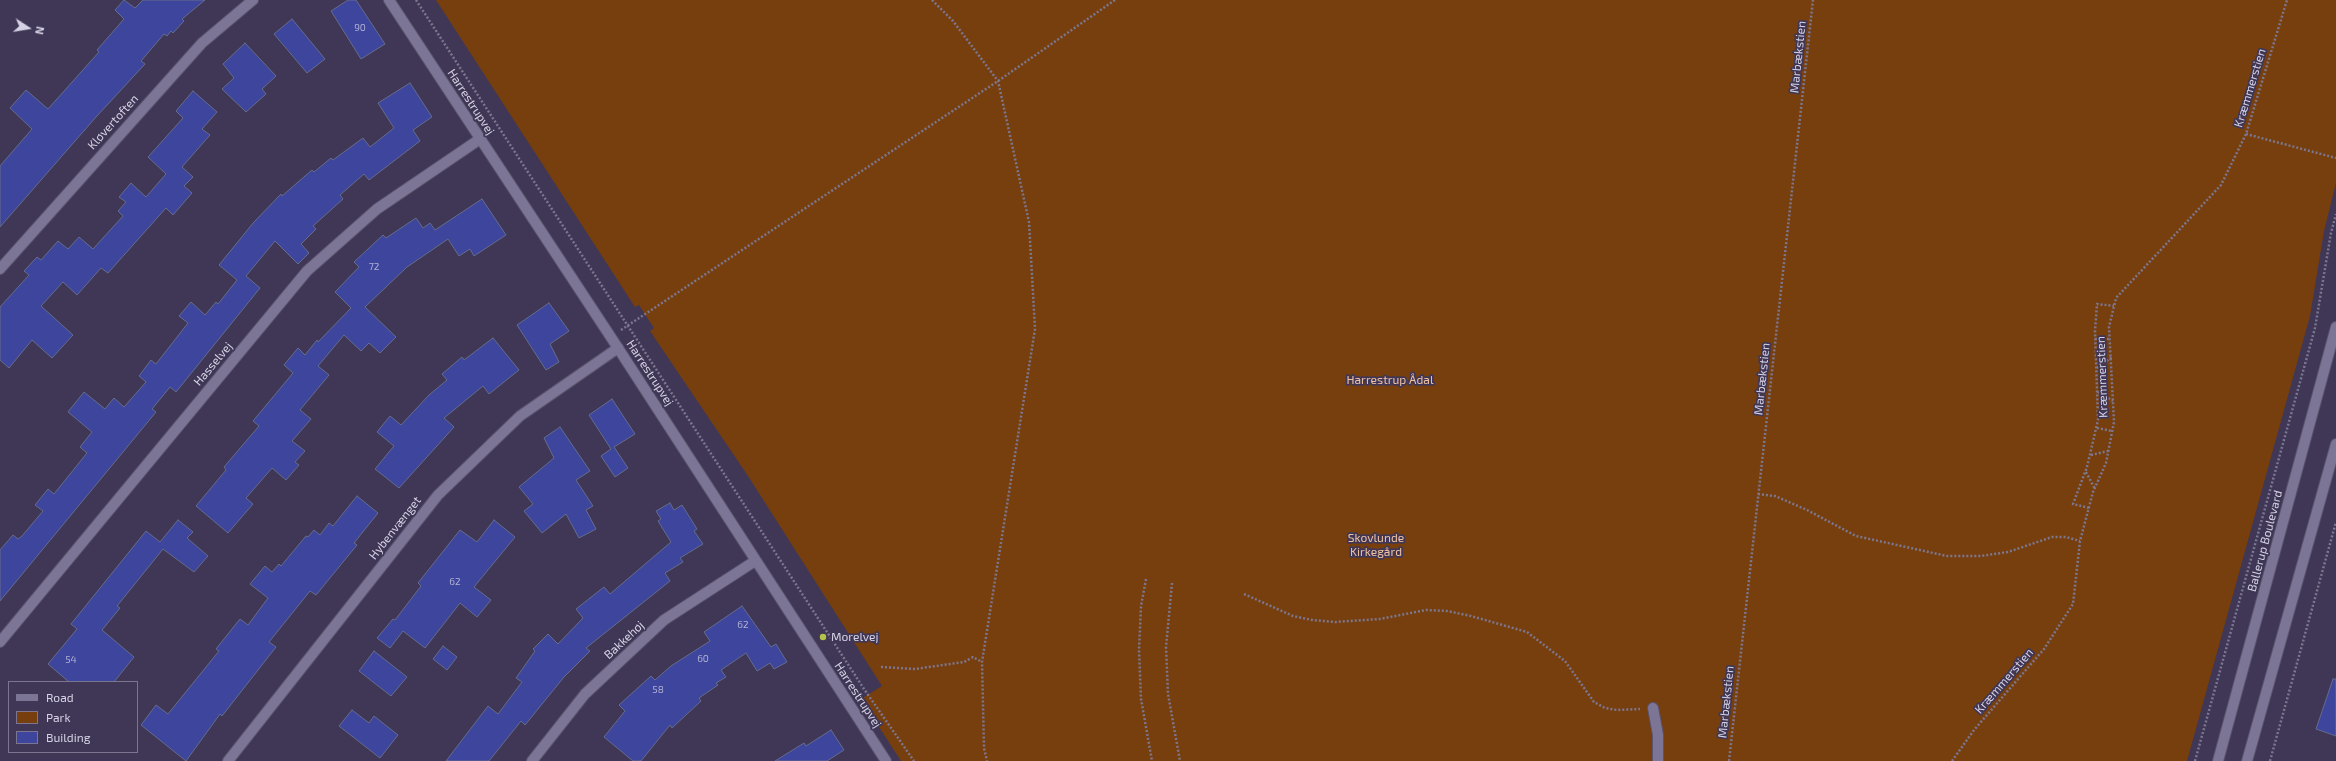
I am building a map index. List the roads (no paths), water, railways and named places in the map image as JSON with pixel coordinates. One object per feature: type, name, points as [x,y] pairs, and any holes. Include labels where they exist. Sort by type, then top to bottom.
[{"type":"street","name":"Kløvertoften","points":[[0,269],[202,42],[253,0]]},
{"type":"street","name":"Harrestrupvej","points":[[389,0],[611,336],[755,561],[886,761]]},
{"type":"street","name":"Hasselvej","points":[[0,642],[307,271],[377,208],[480,139]]},
{"type":"street","name":"Ballerup Boulevard","points":[[2218,761],[2336,327]]},
{"type":"street","name":"Hybenvænget","points":[[228,761],[438,495],[520,416],[618,348]]},
{"type":"street","points":[[2248,761],[2336,444]]},
{"type":"street","name":"Bakkehøj","points":[[532,761],[585,694],[664,620],[755,561]]},
{"type":"street","points":[[1653,708],[1658,735],[1658,761]]},
{"type":"place","name":"Morelvej","points":[[823,637]]},
{"type":"park label","name":"Harrestrup Ådal","points":[[1390,380]]},
{"type":"park label","name":"Skovlunde Kirkegård","points":[[1376,545]]}]
